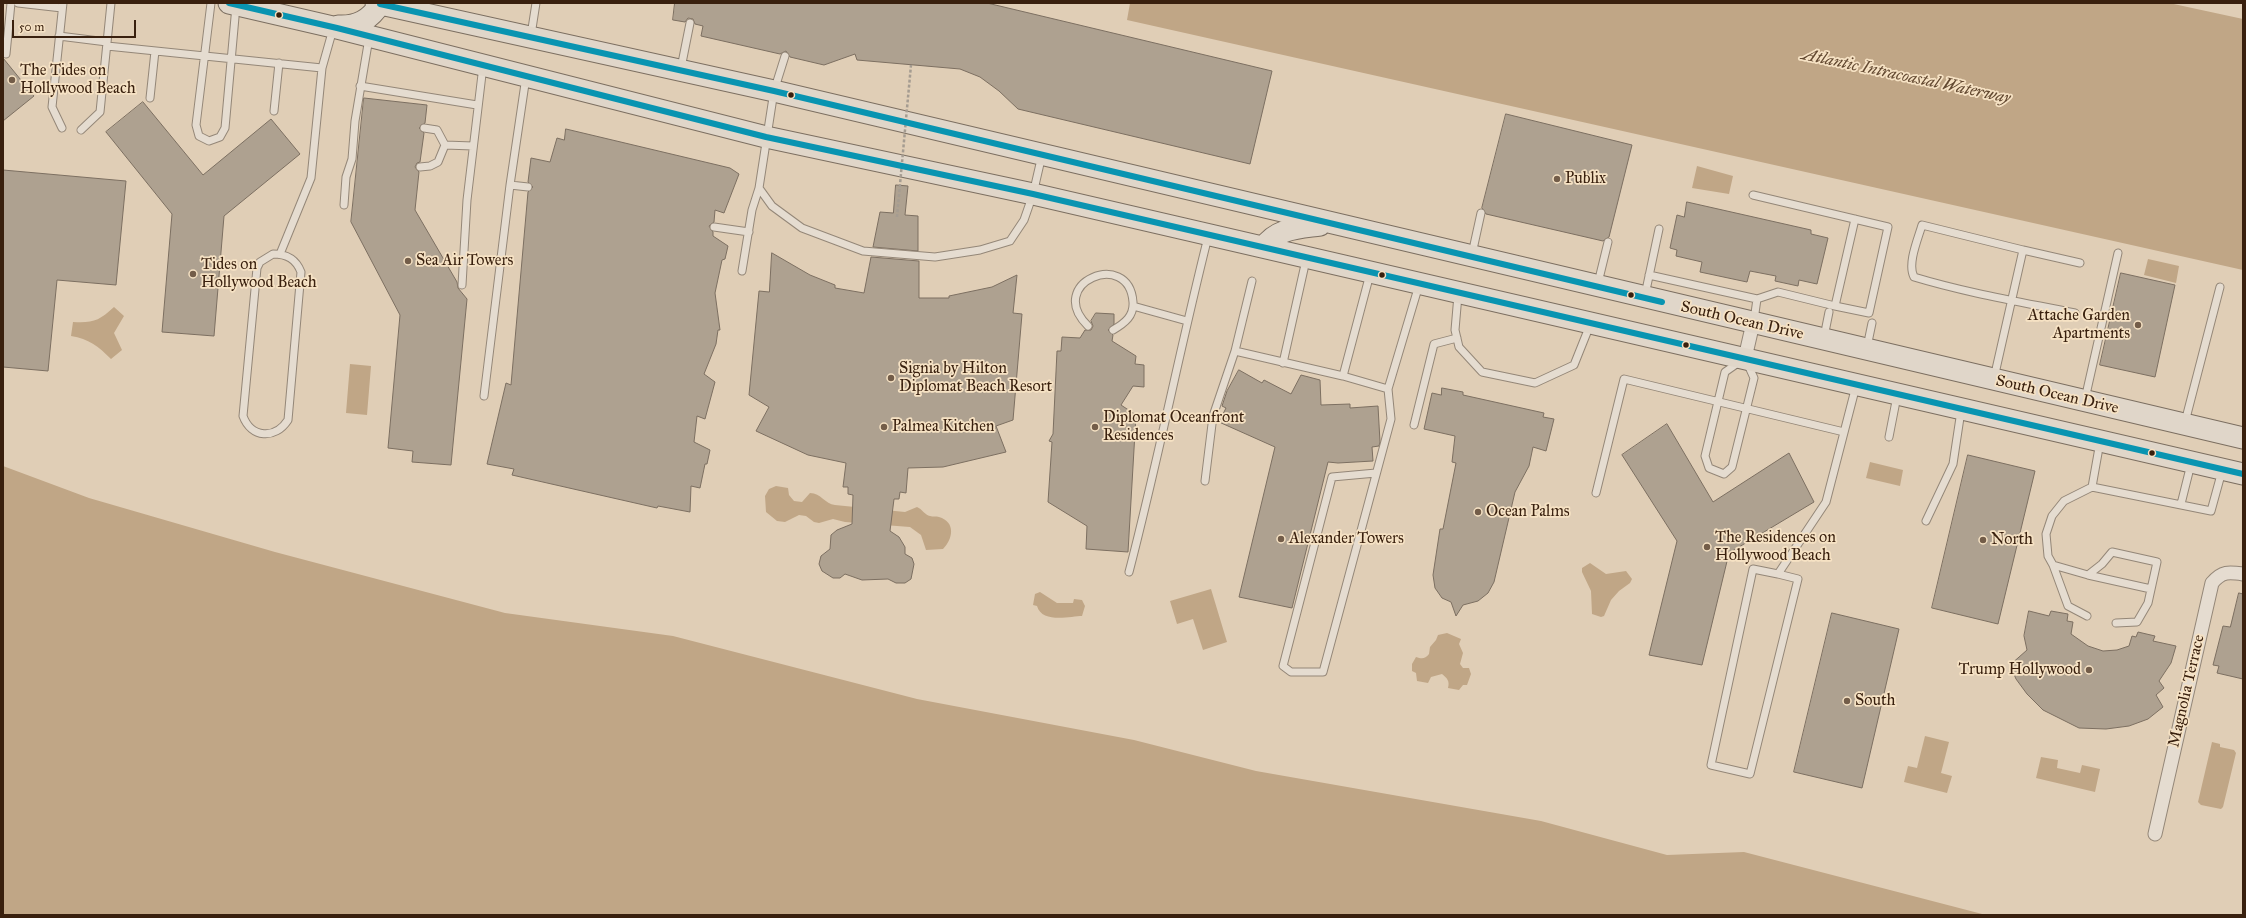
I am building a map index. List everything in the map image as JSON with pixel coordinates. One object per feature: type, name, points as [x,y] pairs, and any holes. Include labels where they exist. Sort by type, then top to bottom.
[{"type":"main road","name":"South Ocean Drive","points":[[378,3],[774,91],[1596,287],[2243,438]]},
{"type":"main road","points":[[329,26],[350,26],[357,24],[371,16],[378,3]]},
{"type":"main road","points":[[232,4],[329,26],[766,137],[1033,194],[2243,474]]},
{"type":"main road","points":[[1264,247],[1269,239],[1283,231],[1331,223]]},
{"type":"street","points":[[1745,358],[1753,323]]},
{"type":"street","name":"Magnolia Terrace","points":[[2155,834],[2212,583],[2219,575],[2231,572],[2243,574]]},
{"type":"lane","points":[[6,54],[10,3]]},
{"type":"lane","points":[[18,3],[62,6],[52,107],[62,128]]},
{"type":"lane","points":[[81,130],[100,112],[111,3]]},
{"type":"lane","points":[[211,3],[196,125],[199,136],[209,141],[220,137],[224,128],[230,58],[232,4]]},
{"type":"lane","points":[[531,37],[536,3]]},
{"type":"lane","points":[[680,71],[690,23]]},
{"type":"lane","points":[[280,254],[311,178],[322,68],[329,26]]},
{"type":"lane","points":[[59,36],[155,51],[322,68]]},
{"type":"lane","points":[[344,205],[346,177],[355,159],[360,86],[369,36]]},
{"type":"lane","points":[[150,98],[155,51]]},
{"type":"lane","points":[[742,271],[759,188],[774,91],[785,56]]},
{"type":"lane","points":[[274,111],[279,63]]},
{"type":"lane","points":[[462,285],[467,200],[477,105],[483,65]]},
{"type":"lane","points":[[484,396],[510,185],[526,76]]},
{"type":"lane","points":[[360,86],[477,105]]},
{"type":"lane","points":[[424,128],[437,130],[445,145]]},
{"type":"lane","points":[[445,145],[473,146]]},
{"type":"lane","points":[[420,167],[430,166],[438,162],[445,145]]},
{"type":"lane","points":[[759,188],[772,206],[802,228],[863,251],[935,257],[980,250],[1010,241],[1024,220],[1033,194],[1042,155]]},
{"type":"lane","points":[[510,185],[528,187]]},
{"type":"lane","points":[[1649,275],[1757,299],[1778,292],[1869,313],[1888,227],[1754,195]]},
{"type":"lane","points":[[1471,257],[1481,213]]},
{"type":"lane","points":[[1835,306],[1855,219]]},
{"type":"lane","points":[[2075,312],[1946,287],[1914,277],[1911,272],[1922,225],[2080,263]]},
{"type":"lane","points":[[714,226],[749,232]]},
{"type":"lane","points":[[1645,298],[1659,229]]},
{"type":"lane","points":[[1129,572],[1150,492],[1187,321],[1208,234]]},
{"type":"lane","points":[[1596,287],[1608,242]]},
{"type":"lane","points":[[1994,380],[2023,250]]},
{"type":"lane","points":[[2085,401],[2118,253]]},
{"type":"lane","points":[[280,254],[294,260],[301,272],[288,420],[284,427],[271,434],[256,433],[246,423],[243,416],[257,268],[266,257],[280,254]]},
{"type":"lane","points":[[1283,363],[1306,257]]},
{"type":"lane","points":[[1343,376],[1370,272]]},
{"type":"lane","points":[[1088,326],[1077,312],[1077,293],[1082,285],[1093,277],[1106,274],[1115,276],[1123,281],[1131,292],[1133,306],[1130,315],[1125,323],[1114,330]]},
{"type":"lane","points":[[1206,481],[1213,416],[1236,351],[1252,282]]},
{"type":"lane","points":[[1376,473],[1332,477],[1283,666],[1291,672],[1323,672],[1391,419],[1388,389],[1420,283]]},
{"type":"lane","points":[[2184,424],[2220,287]]},
{"type":"lane","points":[[1458,292],[1455,330],[1459,347],[1482,372],[1535,383],[1574,365],[1591,322]]},
{"type":"lane","points":[[1753,323],[1757,299]]},
{"type":"lane","points":[[1133,306],[1187,321]]},
{"type":"lane","points":[[1823,340],[1829,312]]},
{"type":"lane","points":[[1867,350],[1872,324]]},
{"type":"lane","points":[[1414,425],[1434,344],[1457,338]]},
{"type":"lane","points":[[1236,351],[1343,376],[1388,389]]},
{"type":"lane","points":[[1745,358],[1754,378],[1732,467],[1724,474],[1709,468],[1705,456],[1719,403],[1725,372],[1745,358]]},
{"type":"lane","points":[[1596,493],[1624,379],[1746,410],[1844,432]]},
{"type":"lane","points":[[1778,574],[1826,502],[1856,384]]},
{"type":"lane","points":[[1889,437],[1898,393]]},
{"type":"lane","points":[[1926,521],[1953,464],[1962,408]]},
{"type":"lane","points":[[2092,487],[2100,441]]},
{"type":"lane","points":[[2181,504],[2192,462]]},
{"type":"lane","points":[[2087,616],[2068,606],[2053,565],[2048,556],[2046,534],[2052,516],[2064,501],[2092,487],[2212,511],[2223,469]]},
{"type":"lane","points":[[2088,575],[2102,564],[2112,552],[2157,562],[2148,603],[2137,622],[2116,624]]},
{"type":"lane","points":[[2053,565],[2088,575],[2151,589]]},
{"type":"lane","points":[[1753,569],[1778,574],[1798,579],[1750,774],[1711,766],[1753,569]]},
{"type":"path","points":[[897,217],[911,64]]},
{"type":"water","name":"Atlantic Intracoastal Waterway","points":[[1130,3],[2169,3],[2243,19],[2243,270],[1127,20]]},
{"type":"water","points":[[1697,166],[1733,176],[1729,194],[1692,188]]},
{"type":"water","points":[[2148,259],[2179,266],[2176,283],[2144,275]]},
{"type":"water","points":[[114,307],[124,316],[114,333],[122,350],[111,359],[93,344],[83,339],[71,336],[73,322],[95,320]]},
{"type":"water","points":[[350,364],[371,366],[367,415],[346,413]]},
{"type":"water","points":[[1870,462],[1903,470],[1900,486],[1866,478]]},
{"type":"water","points":[[3,466],[89,498],[275,552],[505,613],[673,636],[917,699],[1134,740],[1256,771],[1541,821],[1667,855],[1744,852],[1986,915],[3,915]]},
{"type":"water","points":[[776,486],[788,488],[789,495],[794,501],[802,502],[810,493],[814,493],[828,503],[835,505],[905,512],[917,507],[928,515],[944,519],[950,527],[951,536],[943,549],[926,550],[921,535],[910,527],[845,522],[833,519],[819,523],[814,522],[806,516],[799,515],[785,522],[777,521],[766,512],[765,496],[769,489]]},
{"type":"water","points":[[1590,563],[1606,574],[1626,571],[1632,579],[1630,583],[1619,591],[1611,600],[1604,616],[1601,617],[1592,614],[1591,591],[1582,572],[1582,568]]},
{"type":"water","points":[[1211,589],[1227,642],[1203,650],[1193,619],[1177,624],[1170,601]]},
{"type":"water","points":[[1040,592],[1057,603],[1073,603],[1074,599],[1082,600],[1085,606],[1082,616],[1057,618],[1045,615],[1040,612],[1037,606],[1033,605],[1035,594]]},
{"type":"water","points":[[1447,633],[1461,639],[1459,644],[1463,653],[1460,664],[1463,668],[1469,668],[1471,674],[1467,685],[1463,685],[1459,690],[1448,688],[1448,680],[1442,674],[1431,677],[1428,683],[1417,681],[1416,673],[1412,671],[1412,664],[1416,657],[1425,658],[1429,654],[1430,647],[1438,635]]},
{"type":"water","points":[[1925,736],[1949,742],[1941,773],[1952,776],[1947,793],[1904,782],[1908,766],[1917,768]]},
{"type":"water","points":[[2212,742],[2220,744],[2220,747],[2234,750],[2236,753],[2223,807],[2221,809],[2201,805],[2198,802]]},
{"type":"water","points":[[2041,757],[2058,760],[2057,768],[2080,773],[2082,765],[2100,769],[2095,792],[2036,778]]},
{"type":"building","points":[[675,3],[987,3],[1272,71],[1250,164],[1018,109],[999,91],[980,77],[960,69],[857,60],[855,54],[824,65],[790,57],[786,51],[780,54],[701,36],[703,26],[695,24],[693,19],[688,18],[685,22],[673,20]]},
{"type":"building","name":"The Tides on Hollywood Beach","points":[[3,58],[34,96],[3,121]]},
{"type":"building","name":"Sea Air Towers","points":[[364,98],[427,105],[425,123],[419,128],[424,133],[420,162],[417,163],[415,167],[419,172],[415,210],[457,282],[458,288],[467,299],[451,465],[412,462],[413,451],[388,448],[400,315],[351,222]]},
{"type":"building","name":"Tides on Hollywood Beach","points":[[143,102],[203,175],[271,119],[300,154],[224,216],[214,336],[162,332],[172,214],[106,132]]},
{"type":"building","name":"Publix","points":[[1506,114],[1632,145],[1609,237],[1603,241],[1486,214],[1482,208]]},
{"type":"building","points":[[566,129],[730,168],[739,174],[724,213],[715,210],[714,222],[709,226],[713,232],[713,236],[728,246],[725,259],[722,260],[715,293],[720,330],[718,330],[716,344],[704,374],[715,382],[705,419],[697,416],[694,442],[710,450],[707,464],[705,464],[700,488],[691,486],[690,512],[658,506],[657,508],[512,475],[514,469],[487,464],[506,383],[511,385],[528,192],[533,187],[528,182],[531,158],[550,162],[557,138],[564,140]]},
{"type":"building","points":[[3,170],[126,181],[116,285],[57,280],[48,371],[3,367]]},
{"type":"building","points":[[896,185],[908,186],[905,215],[918,216],[918,251],[873,247],[880,212],[893,213]]},
{"type":"building","points":[[1687,202],[1811,230],[1811,234],[1828,238],[1817,284],[1799,280],[1798,286],[1775,281],[1776,276],[1750,271],[1747,282],[1700,272],[1702,262],[1676,256],[1677,250],[1670,248],[1677,215],[1684,217]]},
{"type":"building","points":[[772,253],[810,275],[835,285],[835,288],[864,293],[871,257],[919,261],[919,298],[949,298],[949,296],[992,287],[1017,275],[1013,313],[1022,314],[1013,420],[996,426],[1006,452],[943,467],[908,468],[906,493],[900,492],[899,499],[894,499],[890,531],[899,537],[905,547],[905,554],[912,558],[914,564],[911,579],[905,583],[896,583],[888,579],[862,580],[845,574],[840,578],[833,578],[822,571],[819,564],[821,556],[830,549],[831,535],[837,530],[852,524],[853,495],[848,494],[848,487],[843,487],[846,463],[808,455],[756,431],[769,407],[749,395],[759,291],[769,292]]},
{"type":"building","name":"Attache Garden Apartments","points":[[2121,273],[2175,285],[2155,377],[2100,365]]},
{"type":"building","name":"Diplomat Oceanfront Residences","points":[[1096,313],[1114,314],[1114,324],[1108,330],[1113,335],[1112,341],[1136,356],[1135,364],[1144,365],[1144,387],[1133,386],[1121,405],[1136,415],[1128,552],[1086,549],[1087,526],[1048,502],[1052,442],[1049,441],[1053,434],[1057,351],[1061,351],[1062,337],[1080,338],[1085,330],[1091,330],[1093,326],[1091,321]]},
{"type":"building","name":"Alexander Towers","points":[[1239,370],[1262,383],[1264,380],[1291,394],[1301,375],[1320,380],[1321,405],[1350,404],[1350,408],[1378,406],[1380,442],[1379,446],[1372,447],[1373,461],[1338,463],[1328,462],[1292,608],[1239,597],[1275,447],[1219,422],[1226,408],[1222,406],[1227,391]]},
{"type":"building","name":"Ocean Palms","points":[[1442,388],[1463,392],[1463,395],[1544,413],[1543,417],[1554,419],[1546,451],[1533,447],[1529,466],[1515,492],[1494,582],[1488,593],[1478,601],[1463,605],[1456,616],[1451,602],[1442,598],[1435,588],[1433,575],[1440,529],[1443,529],[1456,463],[1452,462],[1455,436],[1424,429],[1432,393],[1441,395]]},
{"type":"building","name":"The Residences on Hollywood Beach","points":[[1667,424],[1713,502],[1789,453],[1814,502],[1729,553],[1702,665],[1649,655],[1677,541],[1622,455]]},
{"type":"building","name":"North","points":[[1968,455],[2035,471],[1998,624],[1932,608]]},
{"type":"building","points":[[2239,593],[2243,594],[2243,679],[2217,673],[2219,666],[2213,665],[2223,626],[2230,627]]},
{"type":"building","name":"Trump Hollywood","points":[[2029,611],[2049,616],[2051,611],[2068,614],[2067,621],[2073,622],[2071,634],[2088,646],[2103,651],[2117,650],[2129,646],[2132,636],[2136,637],[2138,632],[2155,636],[2153,641],[2176,646],[2171,663],[2159,681],[2164,688],[2156,695],[2163,707],[2148,719],[2129,726],[2106,729],[2079,728],[2043,710],[2027,694],[2016,679],[2010,665],[2027,650],[2024,636]]},
{"type":"building","name":"South","points":[[1832,613],[1899,629],[1862,788],[1794,772]]},
{"type":"transit line","points":[[229,3],[337,28],[766,137],[1033,194],[2243,474]]},
{"type":"transit line","points":[[380,4],[774,91],[1662,302]]},
{"type":"place","name":"The Tides on Hollywood Beach","points":[[12,80]]},
{"type":"place","name":"Publix","points":[[1557,179]]},
{"type":"place","name":"Sea Air Towers","points":[[408,261]]},
{"type":"place","name":"Tides on Hollywood Beach","points":[[193,274]]},
{"type":"place","name":"Attache Garden Apartments","points":[[2138,325]]},
{"type":"place","name":"Signia by Hilton Diplomat Beach Resort","points":[[891,378]]},
{"type":"place","name":"Palmea Kitchen","points":[[884,427]]},
{"type":"place","name":"Diplomat Oceanfront Residences","points":[[1095,427]]},
{"type":"place","name":"Ocean Palms","points":[[1478,512]]},
{"type":"place","name":"Alexander Towers","points":[[1281,539]]},
{"type":"place","name":"North","points":[[1983,540]]},
{"type":"place","name":"The Residences on Hollywood Beach","points":[[1707,547]]},
{"type":"place","name":"Trump Hollywood","points":[[2089,670]]},
{"type":"place","name":"South","points":[[1847,701]]}]
